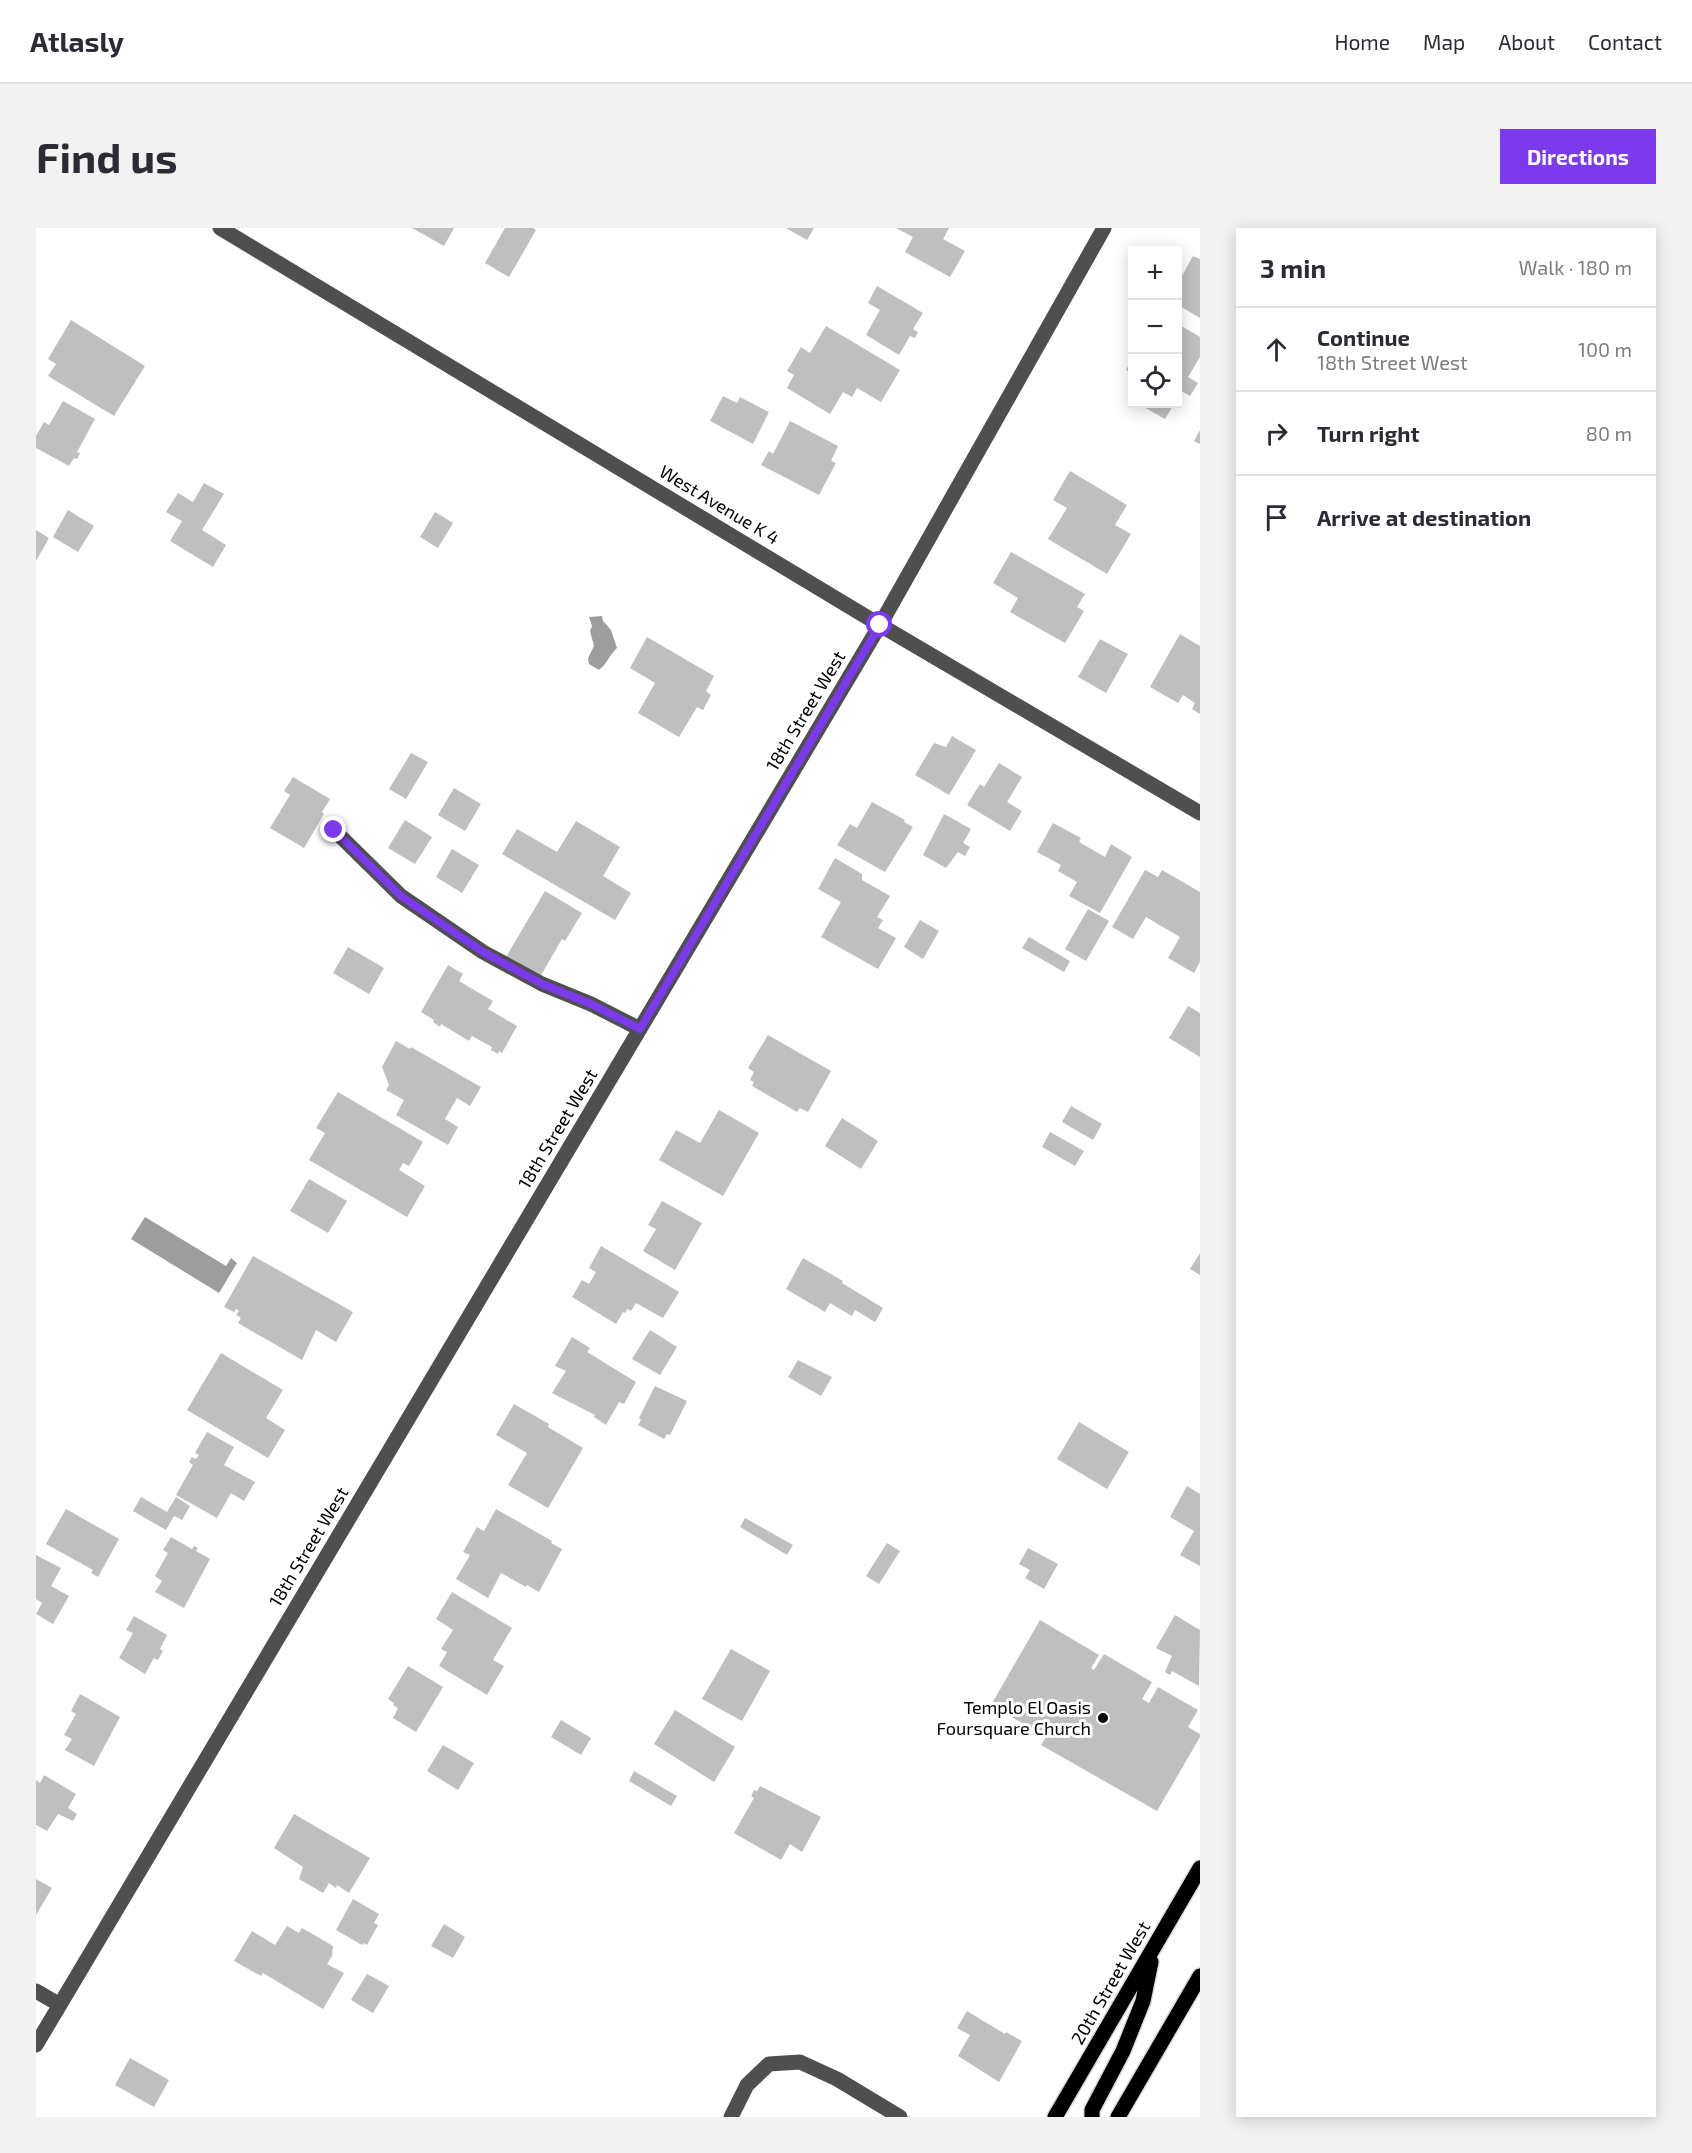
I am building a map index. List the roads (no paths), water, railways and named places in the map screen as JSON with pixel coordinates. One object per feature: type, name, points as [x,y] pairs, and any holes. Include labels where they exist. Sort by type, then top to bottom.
[{"type":"main road","name":"20th Street West","points":[[1055,2117],[1200,1868]]},
{"type":"main road","points":[[1092,2117],[1092,2110],[1123,2050],[1143,2001],[1154,1947]]},
{"type":"main road","points":[[1118,2117],[1200,1976]]},
{"type":"street","name":"West Avenue K 4","points":[[220,228],[880,625],[1200,813]]},
{"type":"street","name":"18th Street West","points":[[36,2045],[880,625],[1104,228]]},
{"type":"street","points":[[334,830],[401,896],[483,952],[542,984],[591,1004],[640,1029]]},
{"type":"street","points":[[36,1991],[60,2005]]},
{"type":"street","points":[[731,2117],[747,2085],[769,2064],[800,2062],[837,2079],[900,2117]]},
{"type":"place","name":"Templo El Oasis Foursquare Church","points":[[1103,1718]]}]
